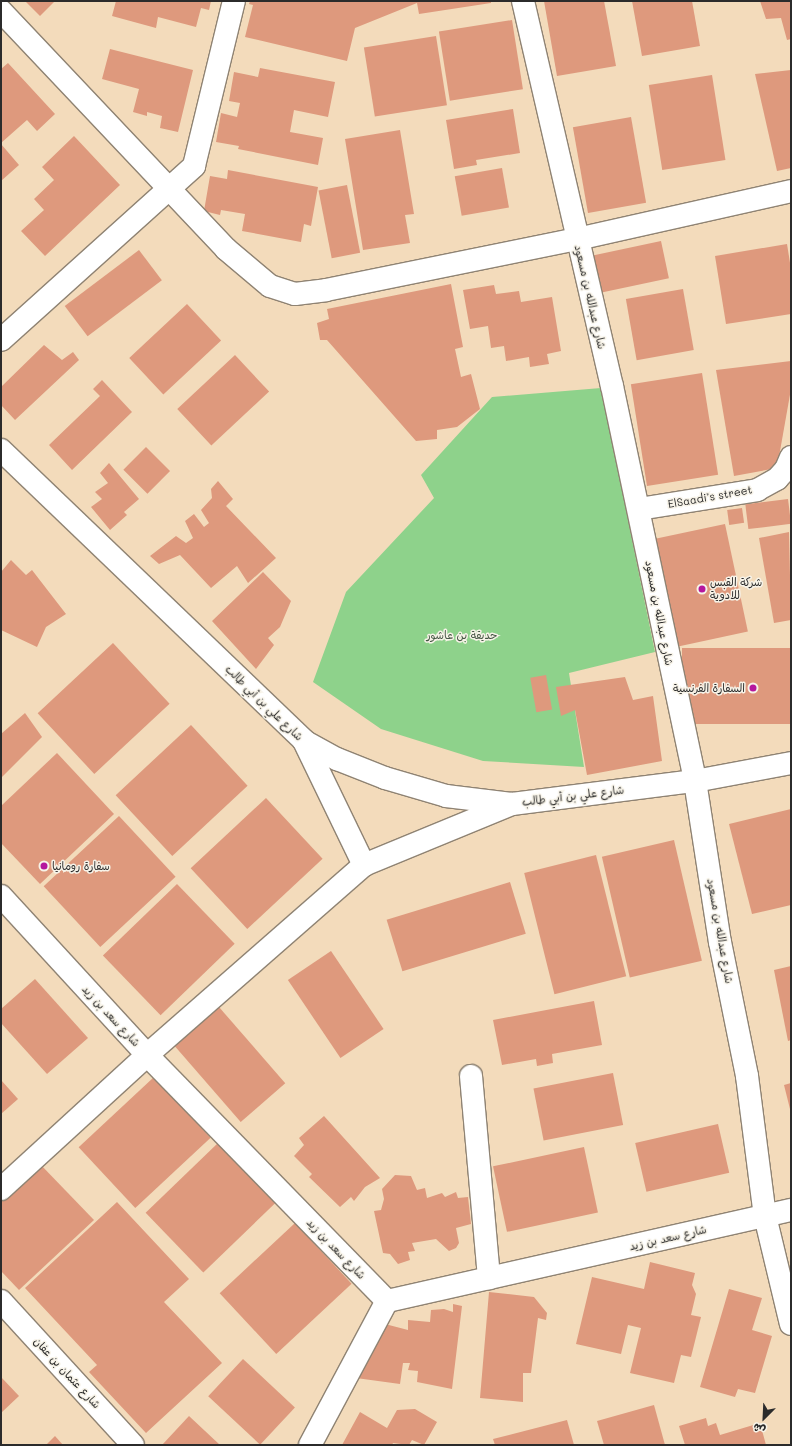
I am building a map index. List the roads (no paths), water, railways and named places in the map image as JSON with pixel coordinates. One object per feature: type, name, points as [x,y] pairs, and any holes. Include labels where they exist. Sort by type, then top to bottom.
[{"type":"street","points":[[1,340],[194,166],[198,155],[234,1]]},
{"type":"street","name":"شارع عبدالله بن مسعود","points":[[523,1],[639,509],[664,647],[694,781],[720,942],[747,1076],[766,1216],[791,1324]]},
{"type":"street","points":[[1,11],[247,268],[270,286],[295,294],[326,290],[577,239],[791,191]]},
{"type":"street","name":"شارع علي بن أبي طالب","points":[[1,450],[304,741],[337,759],[385,778],[446,796],[512,804],[694,781],[791,763]]},
{"type":"street","name":"ElSaadi’s street","points":[[639,509],[758,490],[777,479],[786,469],[791,457]]},
{"type":"street","points":[[304,741],[364,865]]},
{"type":"street","points":[[1,1189],[147,1055],[364,865],[512,804]]},
{"type":"street","name":"شارع سعد بن زيد","points":[[1,896],[147,1055],[387,1301],[791,1210]]},
{"type":"street","points":[[471,1076],[489,1278]]},
{"type":"street","name":"شارع عثمان بن عفان","points":[[1,1301],[133,1445]]},
{"type":"street","points":[[310,1445],[387,1301]]},
{"type":"place","name":"شركة القبس للادوية","points":[[702,589]]},
{"type":"place","name":"السفارة الفرنسية","points":[[753,688]]},
{"type":"place","name":"سفارة رومانيا","points":[[44,866]]},
{"type":"park label","name":"حديقة بن عاشور","points":[[462,635]]}]
